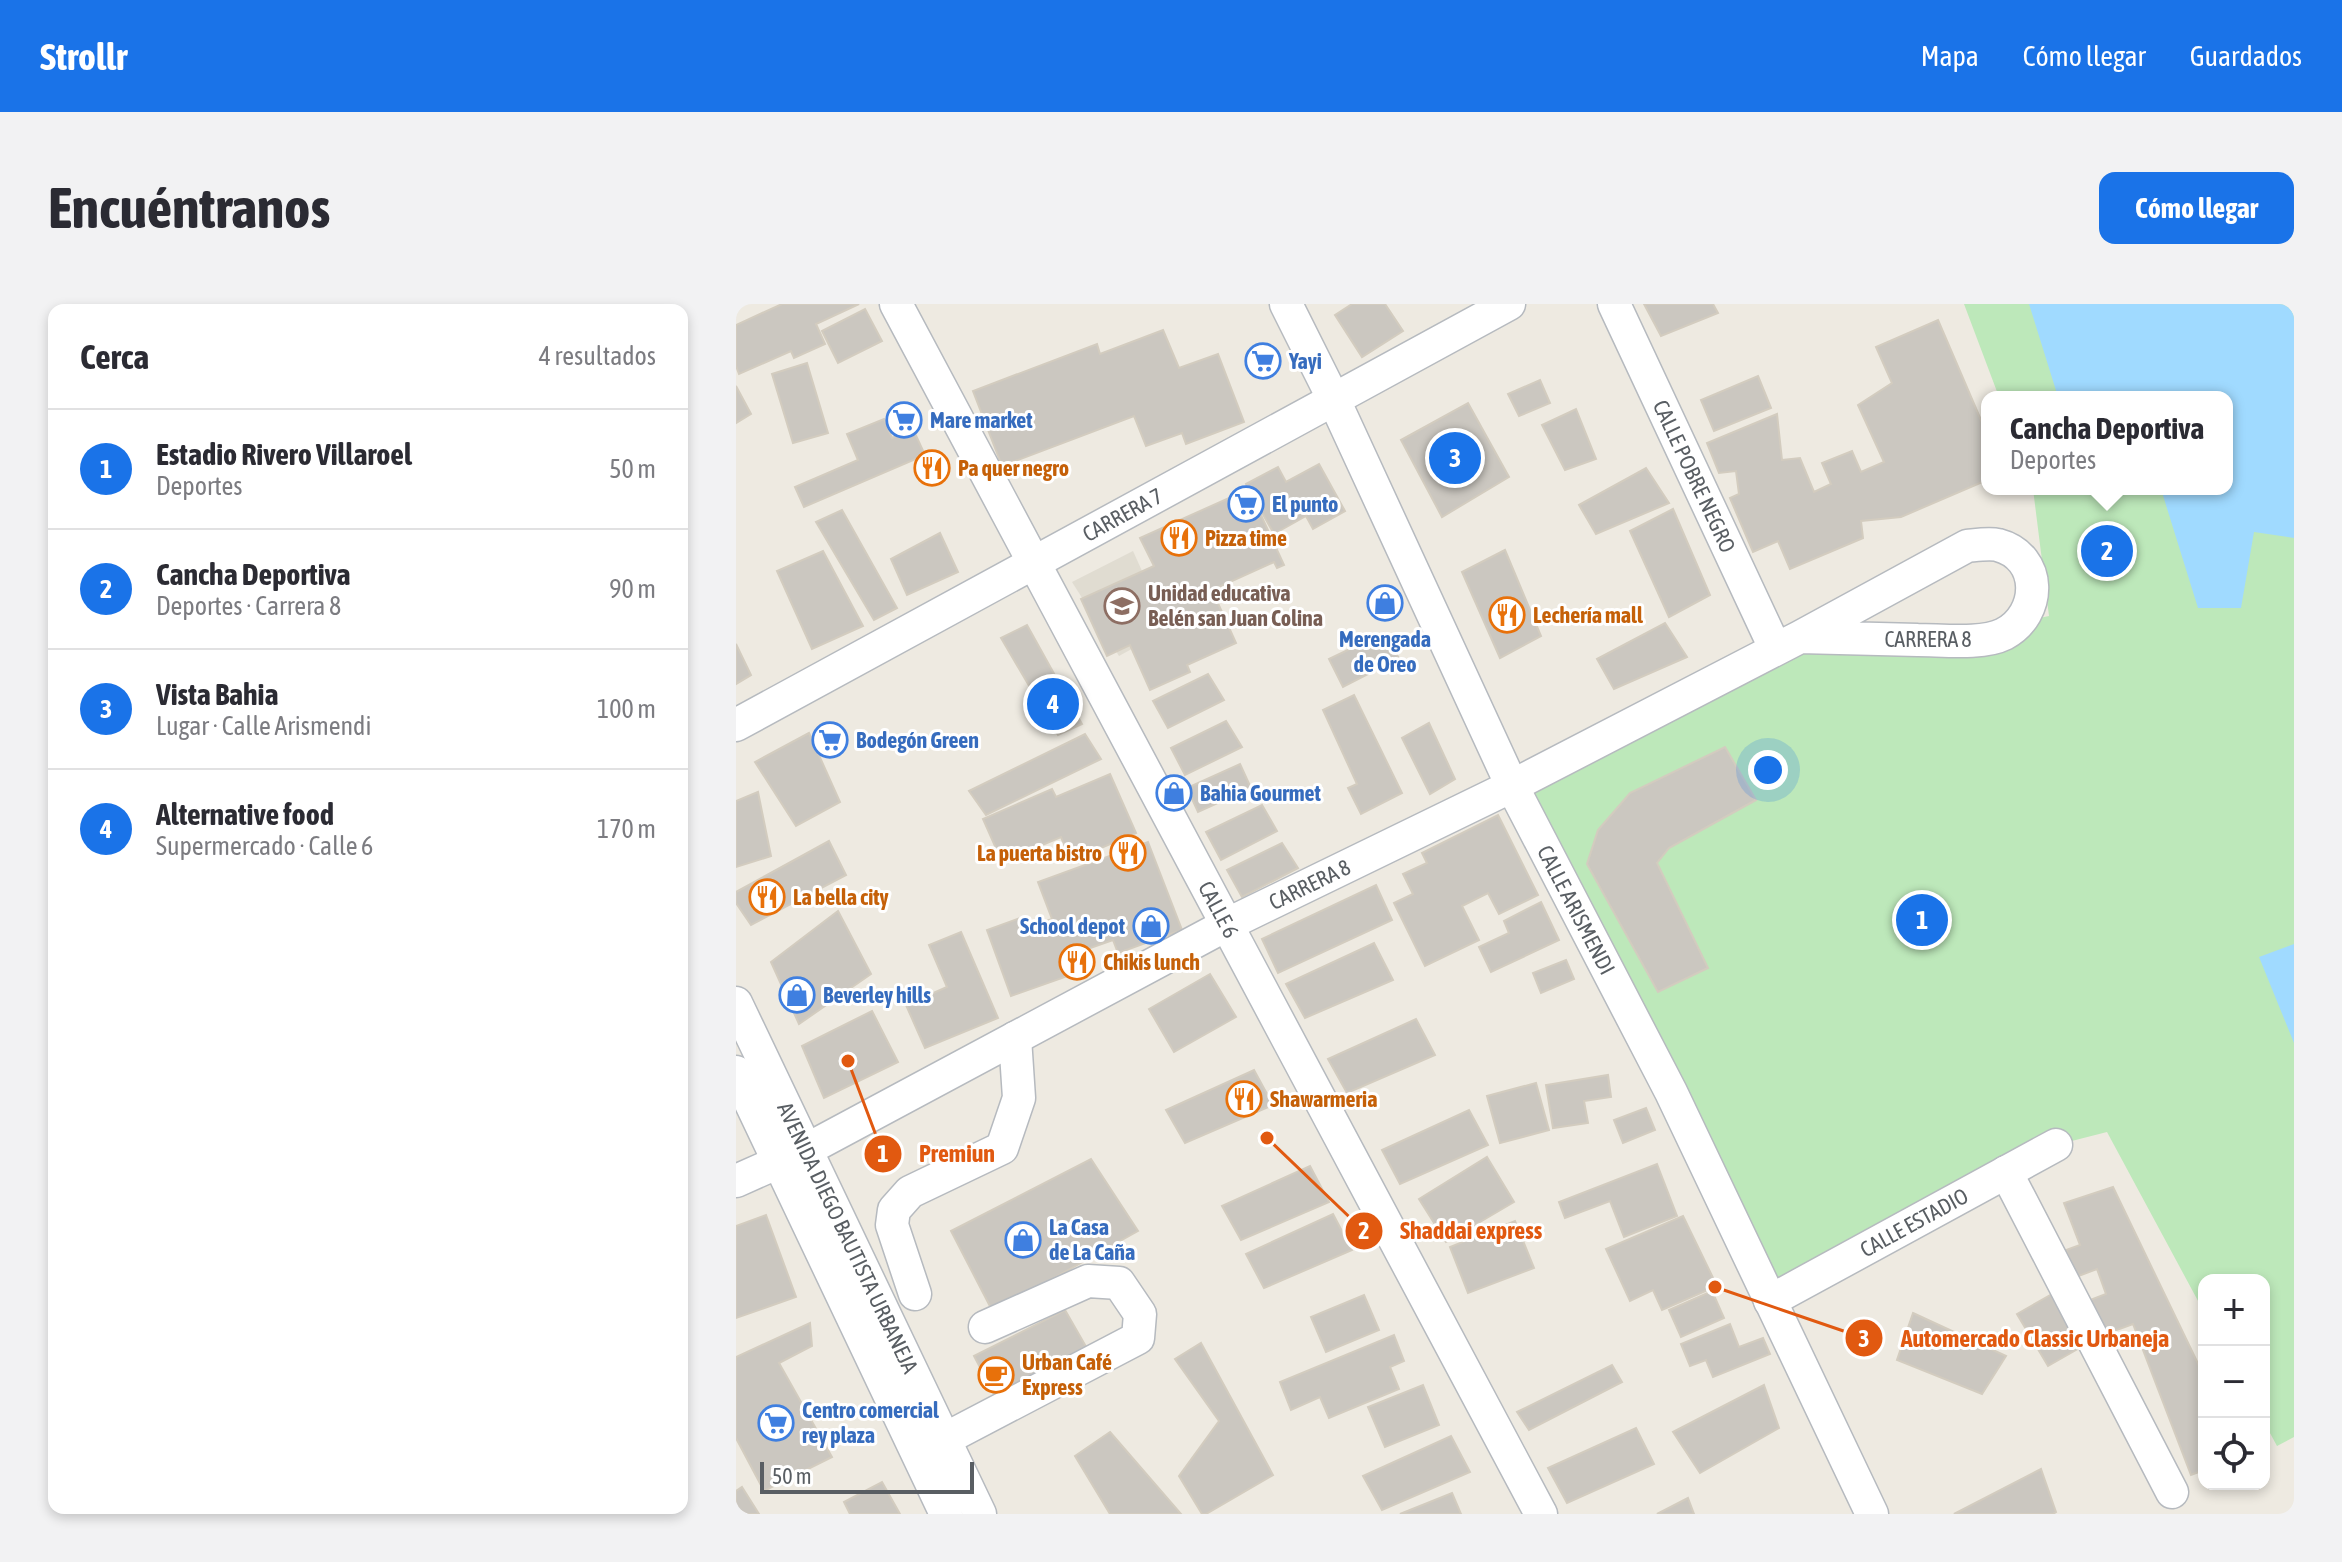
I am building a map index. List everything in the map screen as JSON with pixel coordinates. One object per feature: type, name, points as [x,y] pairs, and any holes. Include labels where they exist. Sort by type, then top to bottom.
[{"type":"street","name":"CALLE 6","points":[[896,304],[1541,1514]]},
{"type":"street","name":"CALLE ARISMENDI","points":[[1286,304],[1334,400],[1512,786],[1671,1092],[1872,1514]]},
{"type":"street","name":"CARRERA 7","points":[[736,725],[1509,304]]},
{"type":"street","name":"CALLE POBRE NEGRO","points":[[1614,304],[1788,643]]},
{"type":"street","name":"CARRERA 8","points":[[736,1181],[793,1156],[1228,924],[1512,786],[1967,546],[1998,545],[2023,558],[2033,579],[2032,602],[2022,620],[2002,635],[1964,641],[1788,643]]},
{"type":"street","name":"AVENIDA DIEGO BAUTISTA URBANEJA","points":[[736,1003],[793,1156],[946,1514]]},
{"type":"street","points":[[915,1294],[892,1225],[894,1210],[910,1192],[1002,1148],[1019,1098],[1015,1038]]},
{"type":"street","name":"AVENIDA DIEGO BAUTISTA URBANEJA","points":[[736,1072],[793,1156],[945,1439],[980,1514]]},
{"type":"street","name":"CALLE ESTADIO","points":[[1770,1301],[2056,1145]]},
{"type":"street","points":[[2006,1172],[2172,1492]]},
{"type":"street","points":[[945,1439],[1138,1338],[1140,1314],[1119,1283],[1088,1281],[985,1327]]},
{"type":"shaded area","name":"Unidad educativa Belén san Juan Colina","points":[[1133,551],[1168,629],[1119,656],[1072,582]]},
{"type":"green space","points":[[1964,304],[2294,304],[2294,1437],[2277,1446],[2270,1433],[2270,1274],[2198,1274],[2198,1301],[2107,1132],[2056,1145],[1770,1301],[1512,786],[1800,637],[1930,640],[2049,616],[2034,495],[2233,495],[2233,391],[1997,391]]},
{"type":"water","points":[[2029,304],[2294,304],[2294,538],[2254,532],[2241,608],[2198,608],[2163,495],[2233,495],[2233,391],[2056,391]]},
{"type":"water","points":[[2294,944],[2294,1043],[2259,957]]},
{"type":"building","points":[[782,304],[859,304],[816,324],[825,344],[794,358],[791,351],[739,374],[736,366],[736,325]]},
{"type":"building","points":[[1352,304],[1385,304],[1403,331],[1362,357],[1335,315]]},
{"type":"building","points":[[1644,304],[1713,304],[1718,313],[1661,336]]},
{"type":"building","points":[[865,309],[882,341],[838,363],[822,331]]},
{"type":"building","points":[[1938,320],[1981,420],[1981,483],[1901,517],[1861,521],[1863,538],[1790,569],[1778,541],[1753,552],[1730,498],[1739,494],[1736,471],[1719,473],[1707,443],[1777,414],[1782,460],[1800,458],[1814,492],[1831,484],[1822,463],[1852,451],[1861,472],[1884,462],[1858,405],[1892,383],[1876,347]]},
{"type":"building","points":[[1163,330],[1179,368],[1218,354],[1244,422],[1186,444],[1182,433],[1146,446],[1134,416],[1002,466],[973,391],[1097,344],[1100,354]]},
{"type":"building","points":[[807,363],[828,433],[793,443],[772,374]]},
{"type":"building","points":[[1758,376],[1771,408],[1714,431],[1701,400]]},
{"type":"building","points":[[1540,380],[1550,403],[1519,416],[1508,394]]},
{"type":"building","points":[[736,386],[751,414],[736,423]]},
{"type":"building","points":[[1468,403],[1509,477],[1442,517],[1401,440]]},
{"type":"building","points":[[1576,409],[1596,459],[1565,470],[1542,425]]},
{"type":"building","points":[[884,419],[892,438],[913,429],[925,455],[804,507],[795,487],[858,460],[847,434]]},
{"type":"building","points":[[1319,464],[1345,511],[1313,529],[1306,516],[1274,534],[1246,484],[1278,467],[1286,482]]},
{"type":"building","points":[[1646,468],[1669,503],[1596,534],[1579,505]]},
{"type":"building","points":[[1249,489],[1284,565],[1277,568],[1274,562],[1212,590],[1236,643],[1187,665],[1190,672],[1150,690],[1130,645],[1107,656],[1081,599],[1154,566],[1140,538]]},
{"type":"building","points":[[1673,509],[1710,595],[1669,617],[1630,531]]},
{"type":"building","points":[[842,510],[897,608],[874,620],[816,522]]},
{"type":"building","points":[[940,533],[958,572],[907,595],[891,559]]},
{"type":"building","points":[[1505,550],[1541,636],[1500,658],[1462,572]]},
{"type":"building","points":[[823,551],[863,626],[812,649],[777,571]]},
{"type":"building","points":[[1665,623],[1687,657],[1614,689],[1597,659]]},
{"type":"building","points":[[1027,625],[1082,724],[1058,735],[1001,638]]},
{"type":"building","points":[[1383,633],[1399,658],[1343,687],[1329,659]]},
{"type":"building","points":[[736,644],[751,675],[736,684]]},
{"type":"building","points":[[1208,674],[1224,700],[1168,728],[1153,701]]},
{"type":"building","points":[[1354,695],[1402,793],[1361,814],[1348,788],[1357,784],[1323,710]]},
{"type":"building","points":[[1226,721],[1242,747],[1185,775],[1171,748]]},
{"type":"building","points":[[1429,723],[1455,779],[1430,794],[1402,738]]},
{"type":"building","points":[[809,733],[840,802],[796,826],[755,762]]},
{"type":"building","points":[[1085,734],[1101,759],[986,815],[969,791]]},
{"type":"building","points":[[1725,747],[1756,800],[1669,848],[1657,863],[1708,968],[1658,992],[1587,864],[1598,830],[1630,793]]},
{"type":"building","points":[[1240,764],[1251,788],[1198,812],[1187,788]]},
{"type":"building","points":[[1110,774],[1136,833],[1071,861],[1061,837],[1002,862],[983,819],[1052,789],[1056,797]]},
{"type":"building","points":[[758,792],[771,856],[736,867],[736,801]]},
{"type":"building","points":[[1262,805],[1277,831],[1221,860],[1206,832]]},
{"type":"building","points":[[1498,815],[1538,895],[1499,914],[1488,893],[1462,906],[1479,940],[1425,966],[1394,903],[1413,894],[1403,874],[1427,863],[1422,853]]},
{"type":"building","points":[[829,841],[846,875],[751,925],[736,903],[736,892]]},
{"type":"building","points":[[1148,842],[1182,930],[1118,953],[1113,940],[1076,953],[1082,971],[1011,996],[987,930],[1020,918],[1024,929],[1052,919],[1038,882]]},
{"type":"building","points":[[1282,843],[1298,868],[1242,897],[1227,870]]},
{"type":"building","points":[[1376,885],[1392,920],[1278,973],[1262,939]]},
{"type":"building","points":[[1541,902],[1559,940],[1491,972],[1479,947],[1509,933],[1504,921]]},
{"type":"building","points":[[838,911],[871,974],[799,1024],[771,962]]},
{"type":"building","points":[[961,932],[998,1018],[925,1048],[906,1005],[947,987],[929,945]]},
{"type":"building","points":[[1374,943],[1393,980],[1305,1018],[1286,984]]},
{"type":"building","points":[[1566,960],[1574,979],[1541,993],[1533,973]]},
{"type":"building","points":[[1210,974],[1236,1017],[1174,1052],[1149,1009]]},
{"type":"building","points":[[872,1011],[898,1062],[824,1098],[802,1046]]},
{"type":"building","points":[[1416,1019],[1435,1055],[1347,1093],[1328,1059]]},
{"type":"building","points":[[1254,1070],[1273,1105],[1185,1143],[1166,1110]]},
{"type":"building","points":[[1608,1075],[1611,1097],[1584,1101],[1588,1123],[1553,1128],[1546,1085]]},
{"type":"building","points":[[1536,1083],[1549,1130],[1500,1143],[1487,1096]]},
{"type":"building","points":[[1646,1108],[1655,1130],[1623,1143],[1614,1120]]},
{"type":"building","points":[[1469,1110],[1488,1145],[1400,1184],[1382,1150]]},
{"type":"building","points":[[1487,1157],[1514,1202],[1446,1242],[1419,1199]]},
{"type":"building","points":[[1091,1159],[1138,1231],[993,1312],[951,1231]]},
{"type":"building","points":[[1657,1164],[1677,1216],[1624,1237],[1610,1201],[1565,1218],[1559,1202]]},
{"type":"building","points":[[1310,1166],[1329,1202],[1241,1240],[1222,1206]]},
{"type":"building","points":[[2113,1187],[2198,1364],[2198,1472],[2191,1475],[2133,1324],[2103,1335],[2090,1300],[2106,1294],[2097,1269],[2076,1277],[2066,1250],[2080,1245],[2064,1203]]},
{"type":"building","points":[[1333,1214],[1352,1250],[1264,1288],[1246,1254]]},
{"type":"building","points":[[766,1215],[796,1297],[736,1318],[736,1226]]},
{"type":"building","points":[[1683,1216],[1717,1286],[1662,1310],[1653,1290],[1630,1301],[1606,1249]]},
{"type":"building","points":[[1515,1221],[1534,1268],[1468,1293],[1450,1247]]},
{"type":"building","points":[[1712,1291],[1724,1318],[1681,1337],[1669,1310]]},
{"type":"building","points":[[2052,1294],[2083,1346],[2048,1366],[2017,1314]]},
{"type":"building","points":[[1364,1295],[1379,1330],[1326,1352],[1311,1317]]},
{"type":"building","points":[[1065,1310],[1088,1350],[997,1400],[974,1356]]},
{"type":"building","points":[[1913,1313],[2006,1356],[1982,1394],[1897,1360]]},
{"type":"building","points":[[810,1323],[812,1346],[779,1363],[832,1457],[764,1491],[736,1438],[736,1357]]},
{"type":"building","points":[[1730,1324],[1739,1347],[1763,1338],[1770,1354],[1713,1377],[1706,1360],[1690,1366],[1681,1344]]},
{"type":"building","points":[[1394,1335],[1404,1361],[1390,1367],[1399,1389],[1329,1418],[1320,1397],[1291,1410],[1280,1382]]},
{"type":"building","points":[[1201,1343],[1273,1475],[1206,1514],[1202,1514],[1179,1476],[1219,1421],[1175,1359]]},
{"type":"building","points":[[1612,1365],[1622,1382],[1529,1430],[1517,1412]]},
{"type":"building","points":[[1423,1385],[1439,1425],[1385,1447],[1368,1407]]},
{"type":"building","points":[[1764,1385],[1779,1428],[1700,1473],[1673,1432]]},
{"type":"building","points":[[1636,1428],[1654,1464],[1567,1503],[1548,1468]]},
{"type":"building","points":[[1110,1432],[1181,1514],[1110,1514],[1075,1456]]},
{"type":"building","points":[[1451,1436],[1470,1472],[1382,1510],[1363,1476]]},
{"type":"building","points":[[2041,1469],[2056,1512],[2053,1514],[1954,1514]]},
{"type":"building","points":[[882,1482],[900,1514],[850,1514],[844,1502]]},
{"type":"building","points":[[742,1487],[759,1514],[736,1514],[736,1491]]},
{"type":"building","points":[[1452,1493],[1461,1514],[1400,1514]]},
{"type":"building","points":[[1688,1498],[1694,1514],[1657,1514]]},
{"type":"place","name":"Yayi","points":[[1263,361]]},
{"type":"place","name":"Mare market","points":[[904,420]]},
{"type":"place","name":"Vista Bahia","points":[[1455,458]]},
{"type":"place","name":"Pa quer negro","points":[[932,468]]},
{"type":"place","name":"El punto","points":[[1246,504]]},
{"type":"place","name":"Pizza time","points":[[1179,538]]},
{"type":"place","name":"Cancha Deportiva","points":[[2107,551]]},
{"type":"place","name":"Merengada de Oreo","points":[[1385,603]]},
{"type":"place","name":"Unidad educativa Belén san Juan Colina","points":[[1122,606]]},
{"type":"place","name":"Lechería mall","points":[[1507,615]]},
{"type":"place","name":"Alternative food","points":[[1053,704]]},
{"type":"place","name":"Bodegón Green","points":[[830,740]]},
{"type":"place","name":"Bahia Gourmet","points":[[1174,793]]},
{"type":"place","name":"La puerta bistro","points":[[1128,853]]},
{"type":"place","name":"La bella city","points":[[767,897]]},
{"type":"place","name":"Estadio Rivero Villaroel","points":[[1922,920]]},
{"type":"place","name":"School depot","points":[[1151,926]]},
{"type":"place","name":"Chikis lunch","points":[[1077,962]]},
{"type":"place","name":"Beverley hills","points":[[797,995]]},
{"type":"place","name":"Premiun","points":[[848,1061]]},
{"type":"place","name":"Shawarmeria","points":[[1244,1099]]},
{"type":"place","name":"Shaddai express","points":[[1267,1138]]},
{"type":"place","name":"La Casa de La Caña","points":[[1023,1240]]},
{"type":"place","name":"Automercado Classic Urbaneja","points":[[1715,1287]]},
{"type":"place","name":"Urban Café Express","points":[[996,1375]]},
{"type":"place","name":"Centro comercial rey plaza","points":[[776,1423]]}]
